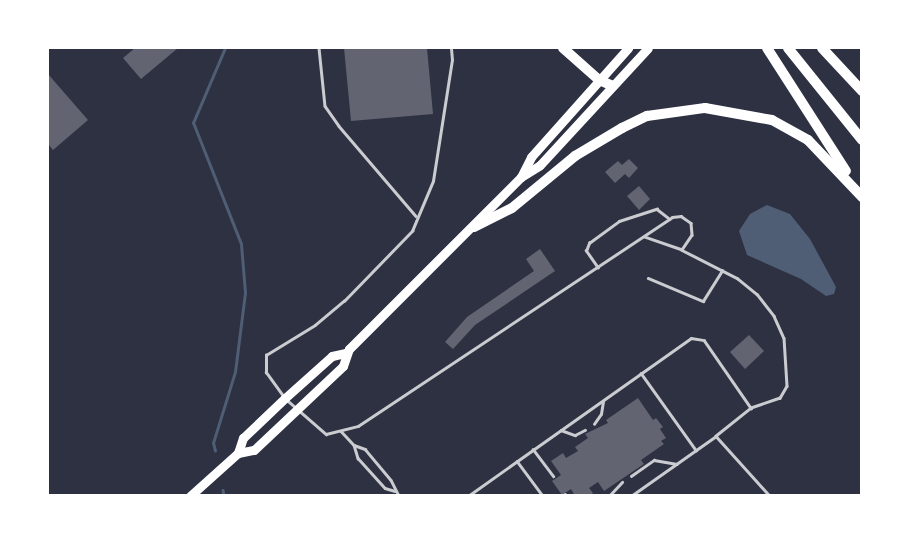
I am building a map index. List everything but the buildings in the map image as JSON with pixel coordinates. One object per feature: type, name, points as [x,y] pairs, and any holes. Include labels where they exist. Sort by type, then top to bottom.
[{"type":"highway","points":[[563,48],[599,80],[613,86]]},
{"type":"highway","points":[[767,48],[862,196]]},
{"type":"highway","points":[[788,48],[862,140]]},
{"type":"highway","points":[[822,48],[862,91]]},
{"type":"highway","points":[[474,227],[512,208],[575,156],[622,128],[647,116],[705,108],[772,120],[808,140],[862,196]]},
{"type":"main road","points":[[521,177],[531,157],[628,48]]},
{"type":"main road","points":[[190,496],[238,453],[243,438],[285,398],[332,356],[345,353],[474,227],[521,177],[540,165],[648,48]]},
{"type":"main road","points":[[238,453],[254,450],[343,366],[345,353]]},
{"type":"lane","points":[[319,48],[325,106],[339,126],[416,216]]},
{"type":"lane","points":[[451,48],[452,60],[434,181],[416,216],[412,231],[344,301],[315,325],[266,354],[266,373],[285,398],[297,409],[326,434],[358,426],[386,411],[670,219],[681,216],[691,222],[692,235],[682,250]]},
{"type":"lane","points":[[598,268],[586,251],[589,243],[619,221],[657,209],[670,219]]},
{"type":"lane","points":[[631,496],[752,408],[780,398],[787,386],[784,338],[774,316],[757,294],[722,271],[682,250],[645,236]]},
{"type":"lane","points":[[648,278],[704,301],[722,271]]},
{"type":"lane","points":[[468,496],[685,341],[696,338],[704,340],[752,408]]},
{"type":"lane","points":[[641,372],[696,450]]},
{"type":"lane","points":[[594,424],[601,414],[603,401]]},
{"type":"lane","points":[[341,430],[354,446],[358,458],[371,473],[385,488],[395,491]]},
{"type":"lane","points":[[561,430],[575,434],[586,430]]},
{"type":"lane","points":[[716,436],[770,496]]},
{"type":"lane","points":[[354,446],[365,449],[391,480],[399,496]]},
{"type":"lane","points":[[533,449],[553,476]]},
{"type":"lane","points":[[631,476],[654,460],[677,464]]},
{"type":"lane","points":[[517,461],[543,496]]},
{"type":"lane","points":[[610,496],[622,482]]},
{"type":"water","points":[[767,205],[790,214],[810,239],[836,287],[834,294],[826,296],[801,279],[747,255],[739,231],[750,214]]},
{"type":"waterway","points":[[215,451],[213,443],[235,372],[245,293],[241,244],[193,123],[225,48]]},
{"type":"waterway","points":[[223,490],[224,496]]}]
